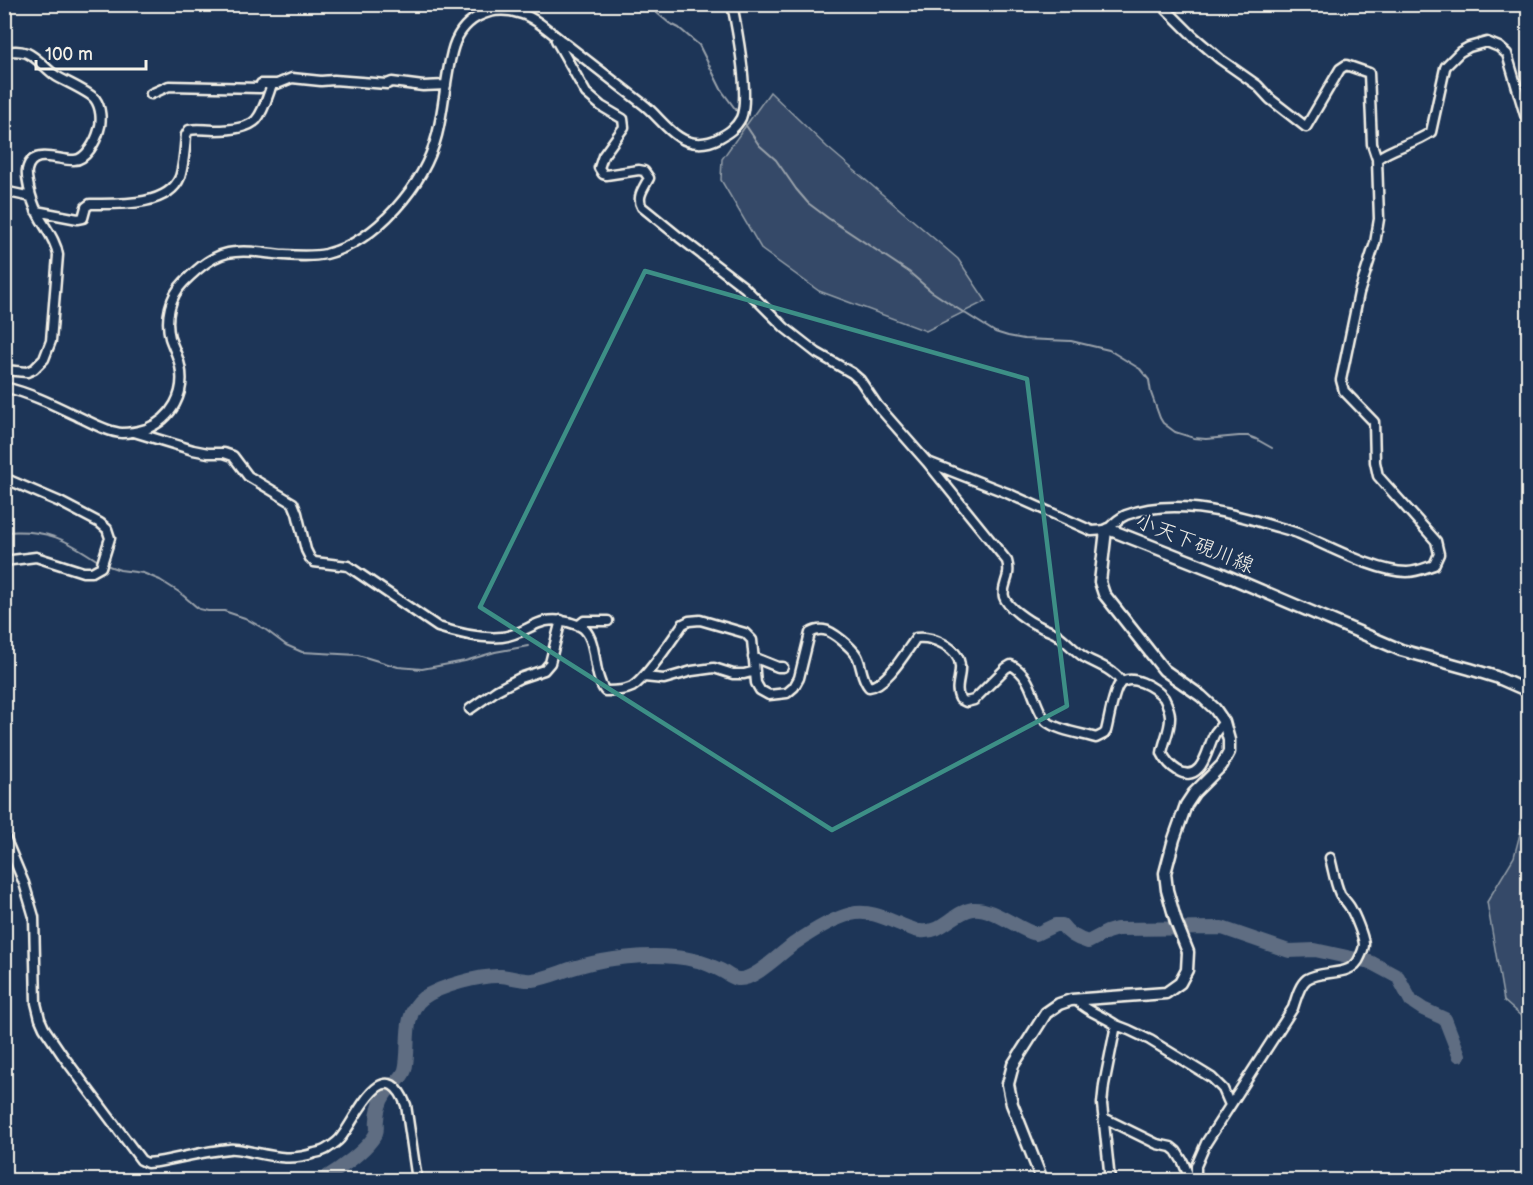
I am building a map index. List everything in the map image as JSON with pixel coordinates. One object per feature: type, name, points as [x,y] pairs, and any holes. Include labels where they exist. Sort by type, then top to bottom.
[{"type":"main road","name":"小天下硯川線","points":[[1224,722],[1215,709],[1201,696],[1164,670],[1104,594],[1100,582],[1107,529],[1220,573],[1401,650],[1496,677],[1528,691]]},
{"type":"main road","points":[[1042,1180],[1012,1104],[1008,1084],[1013,1065],[1046,1013],[1059,1004],[1076,1000],[1166,993],[1180,983],[1187,970],[1188,952],[1167,891],[1165,873],[1186,805],[1194,793],[1222,765],[1229,752],[1229,740],[1224,722]]},
{"type":"street","points":[[4,387],[24,392],[105,429],[121,433],[148,428],[164,419],[174,408],[180,395],[182,378],[180,363],[169,334],[168,321],[174,295],[182,284],[211,259],[224,254],[235,252],[303,256],[325,254],[346,247],[360,239],[394,211],[410,192],[430,156],[437,135],[452,51],[458,36],[466,24],[490,12],[507,10],[524,15],[554,35],[646,107],[681,139],[696,144],[713,141],[730,132],[740,120],[744,104],[738,32],[732,4]]},
{"type":"street","points":[[927,462],[1007,492],[1092,531],[1107,529],[1125,516],[1149,509],[1207,509],[1249,518],[1298,533],[1326,547],[1386,568],[1407,572],[1434,564],[1439,554],[1436,541],[1378,476],[1375,462],[1374,422],[1344,391],[1341,380],[1359,293],[1375,243],[1379,219],[1377,159],[1372,144],[1370,73],[1346,66],[1340,69],[1306,127],[1270,99],[1257,85],[1220,59],[1161,4]]},
{"type":"street","points":[[554,35],[586,93],[624,122],[624,127],[603,156],[599,168],[603,174],[606,176],[644,171],[649,178],[639,197],[642,207],[744,287],[785,328],[817,353],[860,380],[877,405],[927,462],[1007,561],[1009,577],[1004,589],[1004,597],[1008,604],[1030,622],[1057,634],[1082,656],[1118,676],[1121,682]]},
{"type":"street","points":[[1377,159],[1431,132],[1445,68],[1460,52],[1487,42],[1500,47],[1507,54],[1524,115],[1528,120]]},
{"type":"street","points":[[4,52],[20,51],[30,54],[56,76],[95,98],[101,116],[99,130],[89,152],[82,158],[75,160],[44,156],[35,158],[28,164],[26,174],[31,197],[36,211],[57,246],[51,341],[44,359],[34,369],[27,372],[4,370]]},
{"type":"street","points":[[151,94],[169,86],[260,88],[261,84],[277,84],[292,78],[446,86]]},
{"type":"street","points":[[36,211],[78,219],[83,218],[86,207],[90,204],[126,204],[164,195],[174,186],[180,176],[186,135],[189,130],[247,126],[256,120],[272,84]]},
{"type":"street","points":[[4,191],[31,197]]},
{"type":"street","points":[[134,432],[193,450],[233,456],[248,476],[293,503],[306,550],[314,562],[348,566],[438,627],[481,636],[502,637],[541,622],[561,620],[579,625],[586,631],[593,648],[596,671],[605,691],[632,687],[644,676],[682,624],[700,620],[745,633],[752,640],[756,683],[760,690],[769,695],[786,693],[794,687],[799,678],[810,633],[815,630],[825,630],[847,644],[857,657],[868,687],[875,686],[887,677],[916,638],[929,638],[948,646],[958,657],[960,665],[957,691],[960,699],[966,702],[974,700],[1011,665],[1022,671],[1046,721],[1096,738],[1106,731],[1116,688],[1121,682],[1127,680],[1133,679],[1141,682],[1156,690],[1164,699],[1170,715],[1162,753],[1177,771],[1184,773],[1194,772],[1200,767],[1216,733],[1224,722]]},
{"type":"street","points":[[4,478],[60,502],[100,523],[107,529],[110,538],[100,567],[92,573],[36,557],[4,561]]},
{"type":"street","points":[[470,709],[497,690],[520,678],[544,670],[550,663],[561,620]]},
{"type":"street","points":[[579,625],[584,621],[608,621]]},
{"type":"street","points":[[753,657],[783,667]]},
{"type":"street","points":[[644,676],[664,679],[714,668],[733,674],[744,674],[754,670]]},
{"type":"street","points":[[4,835],[24,883],[34,917],[36,1003],[40,1020],[63,1056],[141,1160],[147,1163],[157,1162],[232,1148],[279,1158],[291,1159],[311,1155],[327,1149],[341,1138],[352,1119],[375,1088],[381,1084],[391,1086],[402,1095],[406,1105],[417,1180]]},
{"type":"street","points":[[1104,1118],[1157,1144],[1171,1148],[1183,1162],[1190,1179],[1195,1180],[1196,1166],[1206,1143],[1293,1008],[1302,984],[1317,974],[1351,968],[1359,960],[1364,944],[1361,932],[1352,909],[1340,893],[1330,858]]},
{"type":"street","points":[[1076,1000],[1086,1009],[1150,1040],[1212,1078],[1223,1089],[1230,1105]]},
{"type":"street","points":[[1110,1180],[1102,1104],[1116,1025]]},
{"type":"highlighted area","points":[[645,271],[1027,379],[1067,706],[832,830],[480,607]]},
{"type":"shaded area","points":[[770,92],[827,147],[958,259],[986,301],[926,331],[819,291],[762,250],[721,180],[722,159]]},
{"type":"shaded area","points":[[1528,803],[1528,1022],[1504,1001],[1487,902],[1514,857]]},
{"type":"waterway","points":[[646,4],[699,45],[722,91],[739,114]]},
{"type":"waterway","points":[[743,121],[759,145],[776,160],[808,203],[909,272],[931,291],[995,332],[1024,339],[1071,341],[1109,350],[1140,369],[1149,380],[1160,418],[1175,432],[1206,439],[1248,436],[1272,448]]},
{"type":"waterway","points":[[4,532],[33,532],[56,537],[101,563]]},
{"type":"waterway","points":[[106,565],[120,570],[143,573],[160,580],[199,609],[224,611],[245,618],[286,645],[302,652],[358,655],[398,667],[422,669],[528,646]]},
{"type":"waterway","points":[[322,1180],[360,1153],[376,1133],[382,1100],[405,1070],[409,1022],[412,1013],[416,1005],[430,994],[461,982],[483,977],[501,976],[532,980],[591,963],[640,956],[692,959],[735,978],[745,978],[760,971],[795,943],[822,926],[844,916],[858,913],[886,918],[917,931],[928,931],[966,911],[981,909],[1036,934],[1055,925],[1062,925],[1074,936],[1088,942],[1117,929],[1222,928],[1289,951],[1315,950],[1370,962],[1398,977],[1411,1001],[1445,1019],[1459,1055]]}]
